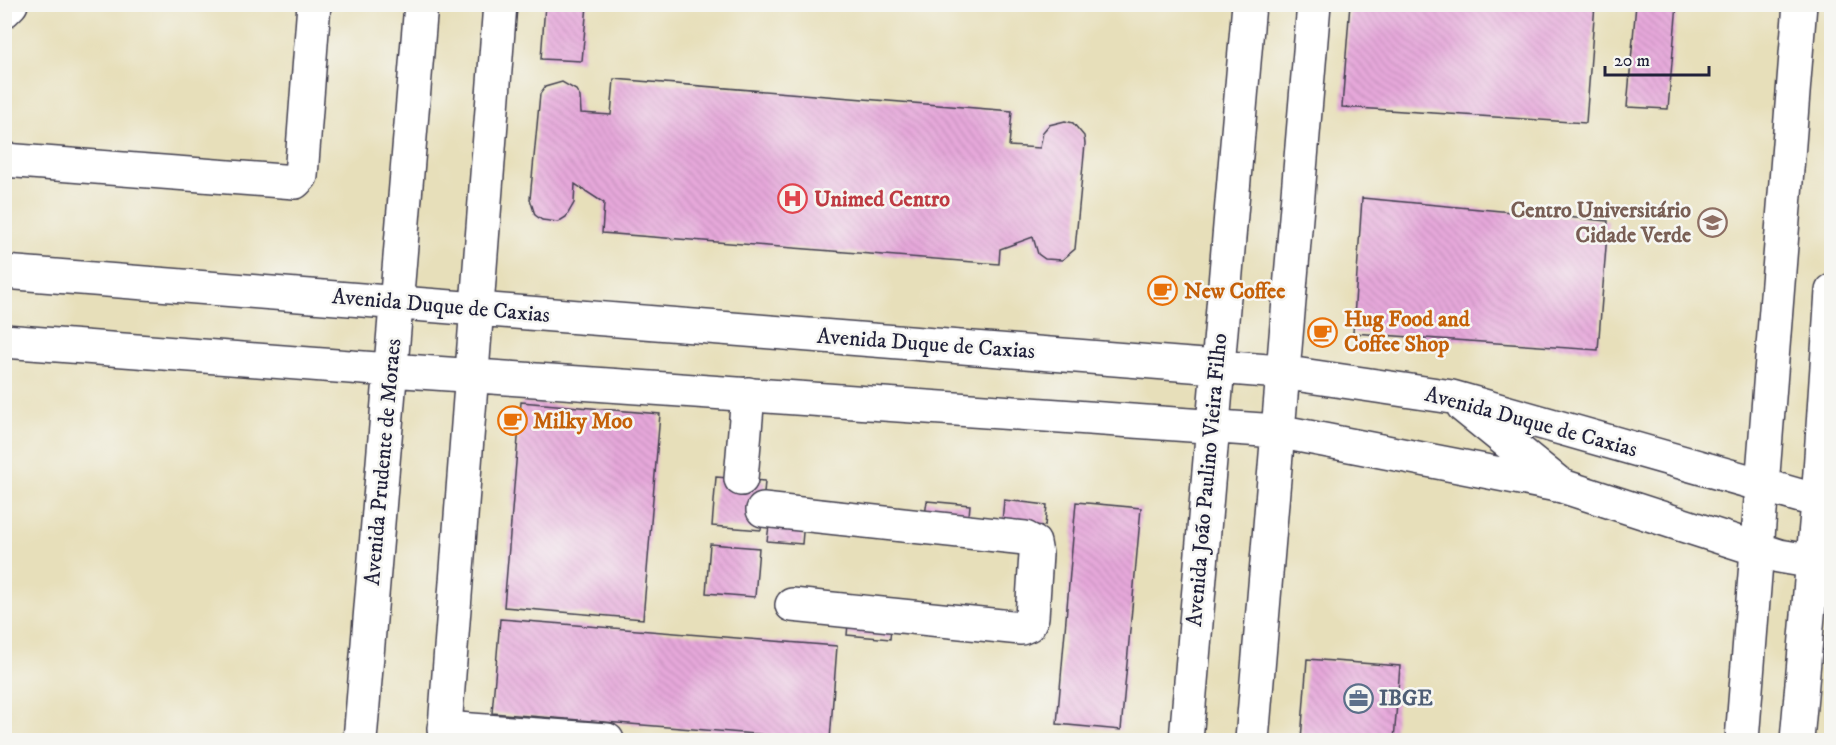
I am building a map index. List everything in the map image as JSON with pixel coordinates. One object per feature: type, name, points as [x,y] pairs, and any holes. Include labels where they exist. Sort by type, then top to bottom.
[{"type":"main road","points":[[4,11],[11,4]]},
{"type":"main road","points":[[4,160],[298,180],[301,176],[314,4]]},
{"type":"main road","name":"Avenida Prudente de Moraes","points":[[360,741],[422,4]]},
{"type":"main road","points":[[500,4],[444,734],[607,741]]},
{"type":"main road","name":"Avenida João Paulino Vieira Filho","points":[[1186,741],[1211,425],[1249,4]]},
{"type":"main road","points":[[1252,741],[1281,372],[1314,4]]},
{"type":"main road","points":[[1742,741],[1800,4]]},
{"type":"main road","name":"Avenida Duque de Caxias","points":[[4,272],[1217,365],[1281,372],[1452,397],[1825,504]]},
{"type":"main road","points":[[1797,741],[1822,563],[1832,291]]},
{"type":"main road","points":[[4,341],[1277,431],[1562,486],[1758,550],[1822,563]]},
{"type":"main road","points":[[741,479],[748,394]]},
{"type":"main road","points":[[1452,397],[1562,486]]},
{"type":"main road","points":[[763,510],[1025,538],[1034,543],[1036,554],[1032,617],[1028,626],[1021,628],[792,605]]},
{"type":"building","points":[[1350,4],[1595,4],[1586,123],[1342,107]]},
{"type":"building","points":[[1636,4],[1677,4],[1668,109],[1627,107]]},
{"type":"building","points":[[545,5],[587,5],[582,61],[541,59]]},
{"type":"building","points":[[614,79],[1012,111],[1009,146],[1040,148],[1043,132],[1049,125],[1065,121],[1073,123],[1084,136],[1085,144],[1075,249],[1062,260],[1045,259],[1038,254],[1033,237],[1000,249],[999,264],[602,233],[604,203],[575,184],[574,203],[566,217],[558,222],[542,220],[535,215],[530,199],[540,94],[545,87],[562,82],[576,90],[580,97],[581,113],[611,115]]},
{"type":"building","points":[[1362,198],[1608,221],[1598,350],[1353,333]]},
{"type":"building","points":[[521,402],[660,414],[643,619],[504,607]]},
{"type":"building","points":[[716,477],[765,481],[761,530],[712,526]]},
{"type":"building","points":[[1004,500],[1047,505],[1045,526],[1002,522]]},
{"type":"building","points":[[927,501],[970,505],[968,527],[924,522]]},
{"type":"building","points":[[1076,502],[1141,508],[1121,730],[1057,724]]},
{"type":"building","points":[[770,518],[804,521],[802,544],[767,541]]},
{"type":"building","points":[[710,544],[759,548],[755,597],[706,593]]},
{"type":"building","points":[[849,613],[892,617],[890,639],[847,635]]},
{"type":"building","points":[[500,619],[837,646],[830,740],[492,713]]},
{"type":"building","points":[[1307,659],[1400,666],[1394,740],[1301,740]]},
{"type":"place","name":"Unimed Centro","points":[[793,199]]},
{"type":"place","name":"Centro Universitário Cidade Verde","points":[[1712,223]]},
{"type":"place","name":"New Coffee","points":[[1163,291]]},
{"type":"place","name":"Hug Food and Coffee Shop","points":[[1323,332]]},
{"type":"place","name":"Milky Moo","points":[[512,421]]},
{"type":"place","name":"IBGE","points":[[1358,698]]}]
